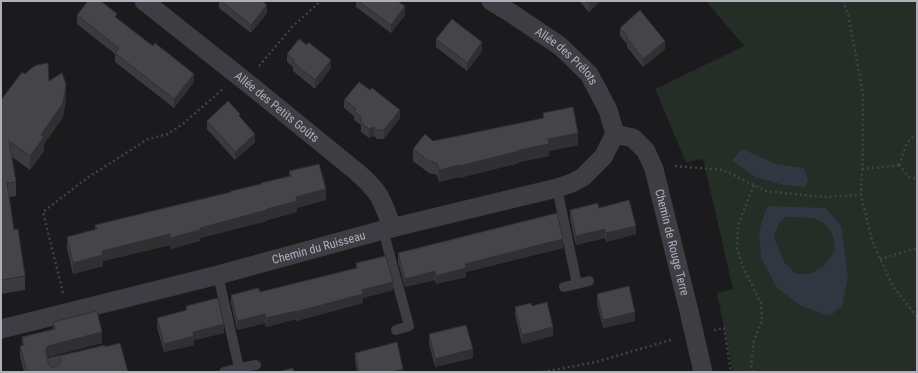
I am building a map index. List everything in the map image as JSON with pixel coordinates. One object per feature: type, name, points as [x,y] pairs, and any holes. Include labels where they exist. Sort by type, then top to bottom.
[{"type":"street","name":"Allée des Petits Goûts","points":[[144,1],[242,78],[366,180],[379,195],[383,204],[388,229]]},
{"type":"street","name":"Allée des Prélots","points":[[491,1],[560,46],[589,74],[608,110],[615,134]]},
{"type":"street","name":"Chemin de Rouge Terre","points":[[615,134],[633,138],[646,151],[654,169],[703,372]]},
{"type":"street","name":"Chemin du Ruisseau","points":[[1,329],[218,275],[388,229],[557,188],[583,176],[603,157],[615,134]]},
{"type":"lane","points":[[557,188],[577,284]]},
{"type":"lane","points":[[388,229],[413,325],[396,330]]},
{"type":"lane","points":[[218,275],[239,368]]},
{"type":"lane","points":[[564,288],[589,281]]},
{"type":"lane","points":[[54,372],[52,362],[80,355]]},
{"type":"lane","points":[[224,372],[256,365]]},
{"type":"path","points":[[68,312],[43,212],[87,178],[148,139],[168,134],[184,123],[242,78],[293,26],[321,1]]},
{"type":"path","points":[[842,1],[848,14],[863,94],[861,195],[872,240],[880,259],[893,286],[917,317]]},
{"type":"path","points":[[899,165],[903,151],[910,139],[917,136]]},
{"type":"path","points":[[862,169],[899,165]]},
{"type":"path","points":[[899,165],[909,177],[917,179]]},
{"type":"path","points":[[654,169],[670,166],[723,170],[766,191],[824,197],[861,195]]},
{"type":"path","points":[[753,372],[751,367],[754,341],[762,320],[761,303],[743,267],[737,249],[738,224],[754,185]]},
{"type":"path","points":[[880,259],[917,248]]},
{"type":"path","points":[[543,372],[596,362],[694,333],[724,328],[731,372]]},
{"type":"shaded area","points":[[706,1],[917,1],[917,372],[733,372],[717,293],[733,289],[703,159],[686,162],[655,89],[744,46]]},
{"type":"shaded area","points":[[742,149],[776,164],[804,168],[808,180],[806,187],[784,185],[755,177],[732,160]]},
{"type":"shaded area","points":[[767,206],[826,208],[841,226],[848,277],[842,306],[830,316],[801,306],[777,288],[761,258],[759,231]],"holes":[[[785,217],[814,218],[825,224],[833,235],[835,250],[825,265],[810,274],[796,274],[784,262],[774,237],[779,223]]]},
{"type":"building","points":[[88,1],[101,1],[117,14],[115,17],[153,46],[155,43],[194,74],[174,99],[115,53],[119,48],[77,15]]},
{"type":"building","points":[[221,1],[262,1],[267,5],[251,25]]},
{"type":"building","points":[[358,1],[397,1],[405,6],[391,25]]},
{"type":"building","points":[[640,10],[665,41],[643,59],[620,28]]},
{"type":"building","points":[[452,19],[482,42],[467,63],[436,39]]},
{"type":"building","points":[[299,39],[307,45],[308,42],[331,60],[315,80],[293,62],[294,60],[287,54]]},
{"type":"building","points":[[48,63],[49,81],[62,73],[66,84],[63,103],[41,135],[44,137],[30,156],[9,141],[16,182],[7,183],[14,230],[18,229],[25,276],[1,280],[1,100],[22,72],[25,74],[37,65]]},
{"type":"building","points":[[359,82],[370,90],[372,88],[400,110],[384,130],[377,130],[374,127],[369,129],[361,123],[361,117],[354,111],[356,109],[344,100]]},
{"type":"building","points":[[228,101],[255,134],[235,152],[207,121]]},
{"type":"building","points":[[573,107],[578,133],[548,139],[549,144],[439,170],[437,163],[429,161],[413,149],[425,134],[433,141],[544,118],[543,113]]},
{"type":"building","points":[[319,164],[326,189],[296,197],[297,201],[200,228],[200,230],[170,238],[170,234],[102,251],[103,255],[73,263],[67,237],[97,229],[95,225],[291,176],[289,171]]},
{"type":"building","points":[[629,200],[636,226],[606,233],[605,229],[576,236],[570,210],[598,203],[599,208]]},
{"type":"building","points":[[557,213],[563,239],[465,264],[466,268],[436,276],[435,271],[405,279],[398,253]]},
{"type":"building","points":[[386,256],[393,282],[362,290],[363,294],[296,312],[266,318],[265,314],[237,321],[231,295],[258,288],[260,292],[357,268],[356,263]]},
{"type":"building","points":[[629,286],[635,312],[603,320],[597,294]]},
{"type":"building","points":[[218,298],[224,324],[193,332],[194,336],[164,344],[157,318],[187,310],[186,306]]},
{"type":"building","points":[[547,302],[553,327],[522,335],[515,307],[531,303],[532,306]]},
{"type":"building","points":[[97,311],[102,332],[48,346],[46,352],[49,365],[56,367],[60,363],[60,356],[105,345],[105,347],[120,343],[128,372],[27,372],[20,346],[24,345],[22,337],[55,329],[53,322]]},
{"type":"building","points":[[466,325],[473,349],[435,359],[429,334]]},
{"type":"building","points":[[397,342],[403,369],[391,372],[359,372],[355,353]]},
{"type":"building","points":[[293,368],[294,372],[277,372]]}]
